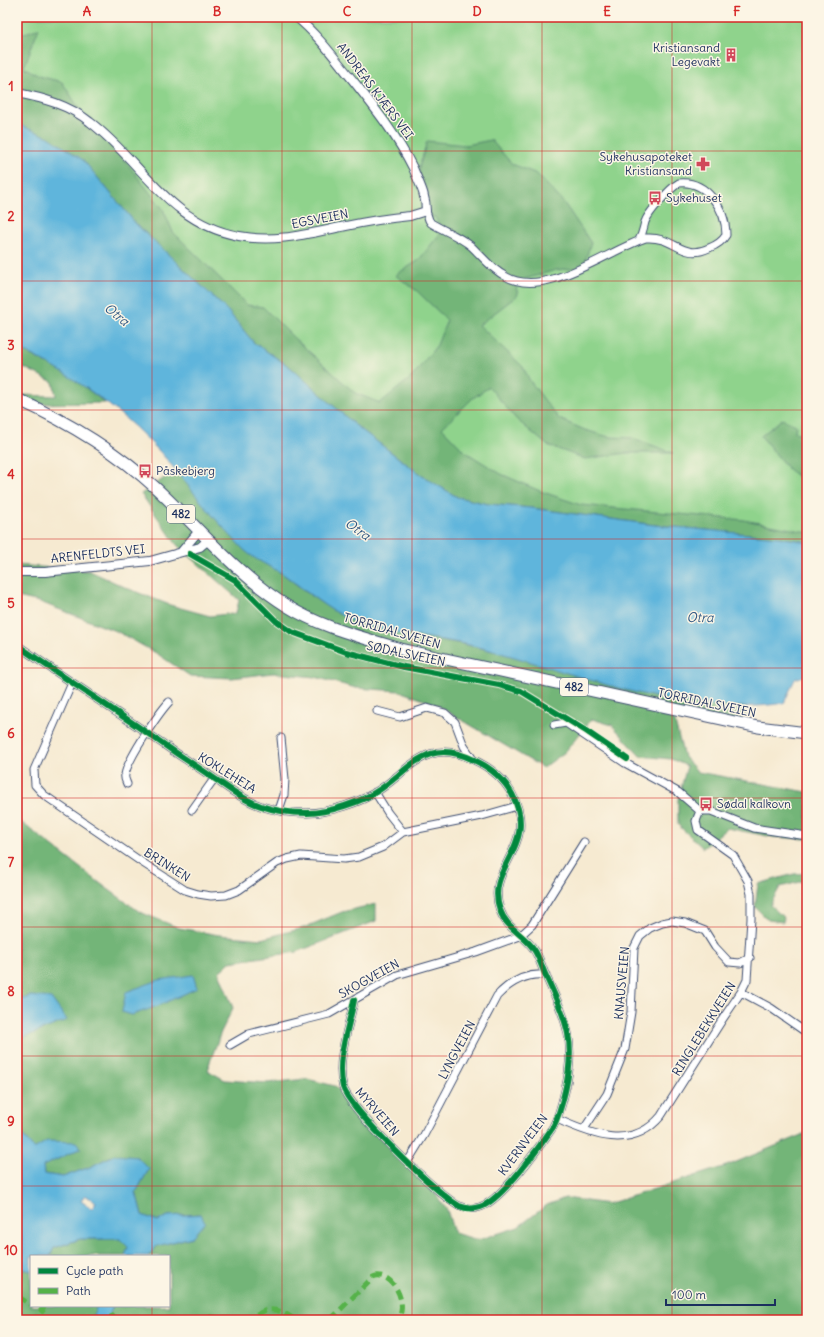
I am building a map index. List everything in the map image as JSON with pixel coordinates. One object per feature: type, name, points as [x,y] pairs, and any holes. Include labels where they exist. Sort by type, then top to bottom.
[{"type":"main road","name":"TORRIDALSVEIEN","points":[[17,399],[62,420],[122,460],[156,488],[207,541],[245,575],[284,604],[305,616],[356,637],[438,658],[758,727],[807,733]]},
{"type":"street","name":"ANDREAS KJÆRS VEI","points":[[296,17],[324,44],[394,133],[405,151],[421,184],[426,201],[426,211]]},
{"type":"street","name":"EGSVEIEN","points":[[17,94],[59,104],[89,121],[118,147],[169,201],[188,216],[211,228],[239,236],[262,239],[284,238],[410,216],[426,211]]},
{"type":"street","points":[[426,211],[431,223],[464,241],[497,272],[510,279],[533,283],[564,275],[639,240],[657,237],[667,240],[686,251],[695,253],[719,244],[726,235],[726,227],[719,207],[710,195],[695,184],[679,183],[664,196],[645,222],[644,233],[639,240]]},
{"type":"street","points":[[181,552],[198,532]]},
{"type":"street","name":"ARENFELDTS VEI","points":[[17,572],[45,572],[131,563],[170,557],[181,552],[200,547],[207,541]]},
{"type":"street","name":"KOKLEHEIA","points":[[17,645],[214,779],[253,802],[279,810],[310,813],[320,812],[340,806],[375,792],[420,758],[437,753],[447,753],[472,758],[503,781],[517,806],[520,817],[519,836],[500,878],[497,895],[499,910],[506,922],[520,936]]},
{"type":"street","name":"BRINKEN","points":[[72,683],[34,770],[35,785],[44,795],[185,890],[204,895],[226,895],[246,886],[277,863],[287,859],[301,856],[344,859],[359,856],[383,847],[403,832],[482,816],[517,806]]},
{"type":"street","points":[[127,784],[125,775],[128,763],[169,702]]},
{"type":"street","name":"KOKLEHEIA","points":[[377,711],[400,717],[427,708],[445,713],[455,722],[464,746],[472,758]]},
{"type":"street","points":[[554,725],[566,723],[577,729],[625,763],[678,792],[700,810],[711,811],[740,824],[765,831],[807,836]]},
{"type":"street","points":[[279,810],[284,794],[285,779],[281,738]]},
{"type":"street","name":"KOKLEHEIA","points":[[192,810],[214,779]]},
{"type":"street","points":[[375,792],[393,821],[403,832]]},
{"type":"street","name":"RINGLEBEKKVEIEN","points":[[557,1119],[602,1136],[613,1138],[637,1134],[652,1125],[678,1090],[741,992],[747,980],[750,958],[751,894],[748,881],[733,855],[698,830],[696,821],[700,810]]},
{"type":"street","points":[[520,936],[532,925],[584,842]]},
{"type":"street","name":"KNAUSVEIEN","points":[[584,1129],[607,1094],[625,1049],[631,1012],[634,948],[640,936],[650,928],[662,923],[672,921],[685,923],[705,932],[715,947],[729,962],[740,963],[750,958]]},
{"type":"street","name":"KVERNVEIEN","points":[[408,1161],[429,1182],[453,1202],[468,1208],[481,1207],[492,1200],[519,1171],[557,1119],[570,1066],[570,1041],[561,1006],[536,953],[520,936]]},
{"type":"street","name":"SKOGVEIEN","points":[[230,1045],[249,1034],[329,1014],[379,984],[406,971],[476,952],[520,936]]},
{"type":"street","name":"LYNGVEIEN","points":[[408,1161],[424,1135],[497,996],[503,989],[516,981],[536,975],[546,975]]},
{"type":"street","points":[[741,992],[771,1008],[807,1033]]},
{"type":"street","name":"MYRVEIEN","points":[[354,1000],[342,1069],[344,1090],[363,1116],[408,1161]]},
{"type":"green space","points":[[17,17],[807,17],[807,601],[464,537],[17,199]]},
{"type":"green space","points":[[39,28],[24,67],[39,76],[62,82],[82,113],[112,145],[163,209],[173,232],[247,305],[263,307],[294,338],[355,393],[380,403],[412,377],[437,345],[447,320],[417,291],[395,275],[418,261],[442,231],[435,217],[415,215],[422,209],[419,168],[427,141],[466,145],[491,140],[512,164],[537,174],[564,203],[591,243],[585,261],[578,268],[556,270],[515,282],[518,295],[479,325],[523,367],[530,381],[559,419],[585,430],[609,437],[633,438],[673,453],[626,453],[585,459],[547,445],[516,419],[489,387],[473,398],[442,428],[464,451],[501,474],[540,491],[581,505],[744,520],[807,532],[807,542],[779,537],[655,525],[531,508],[488,504],[457,497],[421,475],[355,425],[290,367],[254,343],[227,310],[137,225],[83,160],[17,124],[17,36]]},
{"type":"green space","points":[[17,348],[71,376],[105,403],[21,404],[17,407],[17,395],[56,396],[53,382],[17,364]]},
{"type":"green space","points":[[782,419],[796,425],[795,432],[804,434],[807,425],[807,483],[788,469],[761,436]]},
{"type":"green space","points":[[176,470],[206,504],[278,569],[305,592],[350,620],[387,630],[463,644],[510,655],[644,693],[712,705],[747,707],[744,710],[752,723],[683,713],[673,715],[684,757],[698,772],[807,792],[807,839],[773,837],[727,828],[703,848],[678,825],[678,799],[687,766],[671,759],[640,756],[612,725],[592,719],[565,752],[543,768],[435,704],[399,691],[356,688],[315,677],[273,673],[232,678],[190,676],[156,653],[118,632],[40,602],[17,597],[17,565],[90,571],[129,589],[170,605],[210,616],[236,613],[239,600],[177,545],[141,494]]},
{"type":"green space","points":[[17,819],[140,912],[179,928],[219,935],[261,939],[303,928],[342,912],[376,904],[376,921],[297,952],[230,962],[219,972],[233,1008],[221,1032],[207,1070],[225,1080],[267,1083],[307,1079],[335,1086],[423,1177],[447,1210],[454,1233],[478,1240],[518,1227],[547,1205],[565,1198],[608,1204],[729,1165],[807,1133],[807,1320],[107,1320],[113,1307],[170,1307],[170,1255],[149,1255],[157,1246],[192,1237],[201,1214],[168,1216],[158,1221],[142,1215],[136,1192],[149,1169],[114,1155],[90,1167],[63,1177],[44,1174],[42,1166],[81,1148],[34,1149],[17,1129],[17,1040],[44,1029],[31,996],[17,1001]]},
{"type":"green space","points":[[807,873],[807,880],[780,887],[770,905],[784,918],[783,922],[768,920],[755,907],[758,884],[794,874]]},
{"type":"green space","points":[[80,1239],[120,1239],[129,1247],[125,1255],[50,1255],[54,1248]]},
{"type":"green space","points":[[17,1268],[30,1271],[30,1307],[97,1307],[91,1320],[17,1320]]},
{"type":"water","name":"Otra","points":[[17,124],[49,137],[83,160],[137,225],[227,310],[254,343],[290,367],[355,425],[421,475],[457,497],[488,504],[531,508],[655,525],[779,537],[807,542],[807,675],[795,679],[784,703],[745,706],[706,705],[629,691],[478,647],[384,630],[353,621],[334,612],[283,574],[253,557],[241,547],[222,526],[168,461],[136,427],[78,383],[58,370],[17,348]]},
{"type":"water","points":[[193,975],[197,988],[158,1006],[132,1015],[122,1012],[126,992],[159,980]]},
{"type":"water","points":[[31,996],[51,998],[67,1020],[17,1040],[17,1001]]},
{"type":"water","points":[[17,1129],[34,1149],[47,1141],[76,1142],[81,1148],[43,1166],[44,1174],[63,1177],[90,1167],[114,1155],[137,1157],[149,1169],[136,1192],[142,1215],[158,1221],[168,1216],[201,1214],[205,1222],[192,1237],[157,1246],[149,1255],[125,1255],[128,1247],[120,1239],[80,1239],[54,1248],[50,1255],[30,1255],[30,1271],[17,1268]],"holes":[[[85,1195],[96,1202],[92,1209],[81,1201]]]},
{"type":"water","points":[[97,1307],[113,1307],[107,1320],[91,1320]]},
{"type":"marked path","points":[[330,1320],[373,1277],[380,1276],[387,1278],[397,1290],[401,1306],[400,1314],[397,1320]]},
{"type":"marked path","points":[[17,1296],[30,1304]]},
{"type":"marked path","points":[[44,1307],[41,1310],[52,1320]]},
{"type":"marked path","points":[[243,1320],[250,1319],[270,1310],[279,1311],[296,1320]]},
{"type":"marked path","points":[[111,1314],[114,1320]]},
{"type":"marked path","points":[[192,1320],[210,1317],[234,1320]]},
{"type":"cycle path","name":"SØDALSVEIEN","points":[[190,554],[235,580],[276,621],[292,632],[346,652],[404,667],[499,685],[521,691],[586,731],[627,759]]},
{"type":"cycle path","points":[[17,645],[235,793],[266,808],[295,813],[315,813],[335,809],[364,799],[379,790],[421,758],[444,752],[458,754],[474,760],[491,770],[500,778],[512,794],[519,812],[520,828],[516,843],[499,881],[497,895],[500,910],[506,922],[529,943],[538,957],[564,1018],[570,1058],[564,1096],[559,1114],[553,1127],[520,1172],[489,1203],[480,1207],[467,1208],[459,1206],[448,1199],[395,1151],[349,1098],[343,1087],[341,1066],[344,1044],[354,1000]]},
{"type":"place","name":"Kristiansand Legevakt","points":[[731,55]]},
{"type":"place","name":"Sykehusapoteket Kristiansand","points":[[703,164]]},
{"type":"place","name":"Sykehuset","points":[[655,198]]},
{"type":"place","name":"Påskebjerg","points":[[145,471]]},
{"type":"place","name":"Sødal kalkovn","points":[[706,804]]}]
